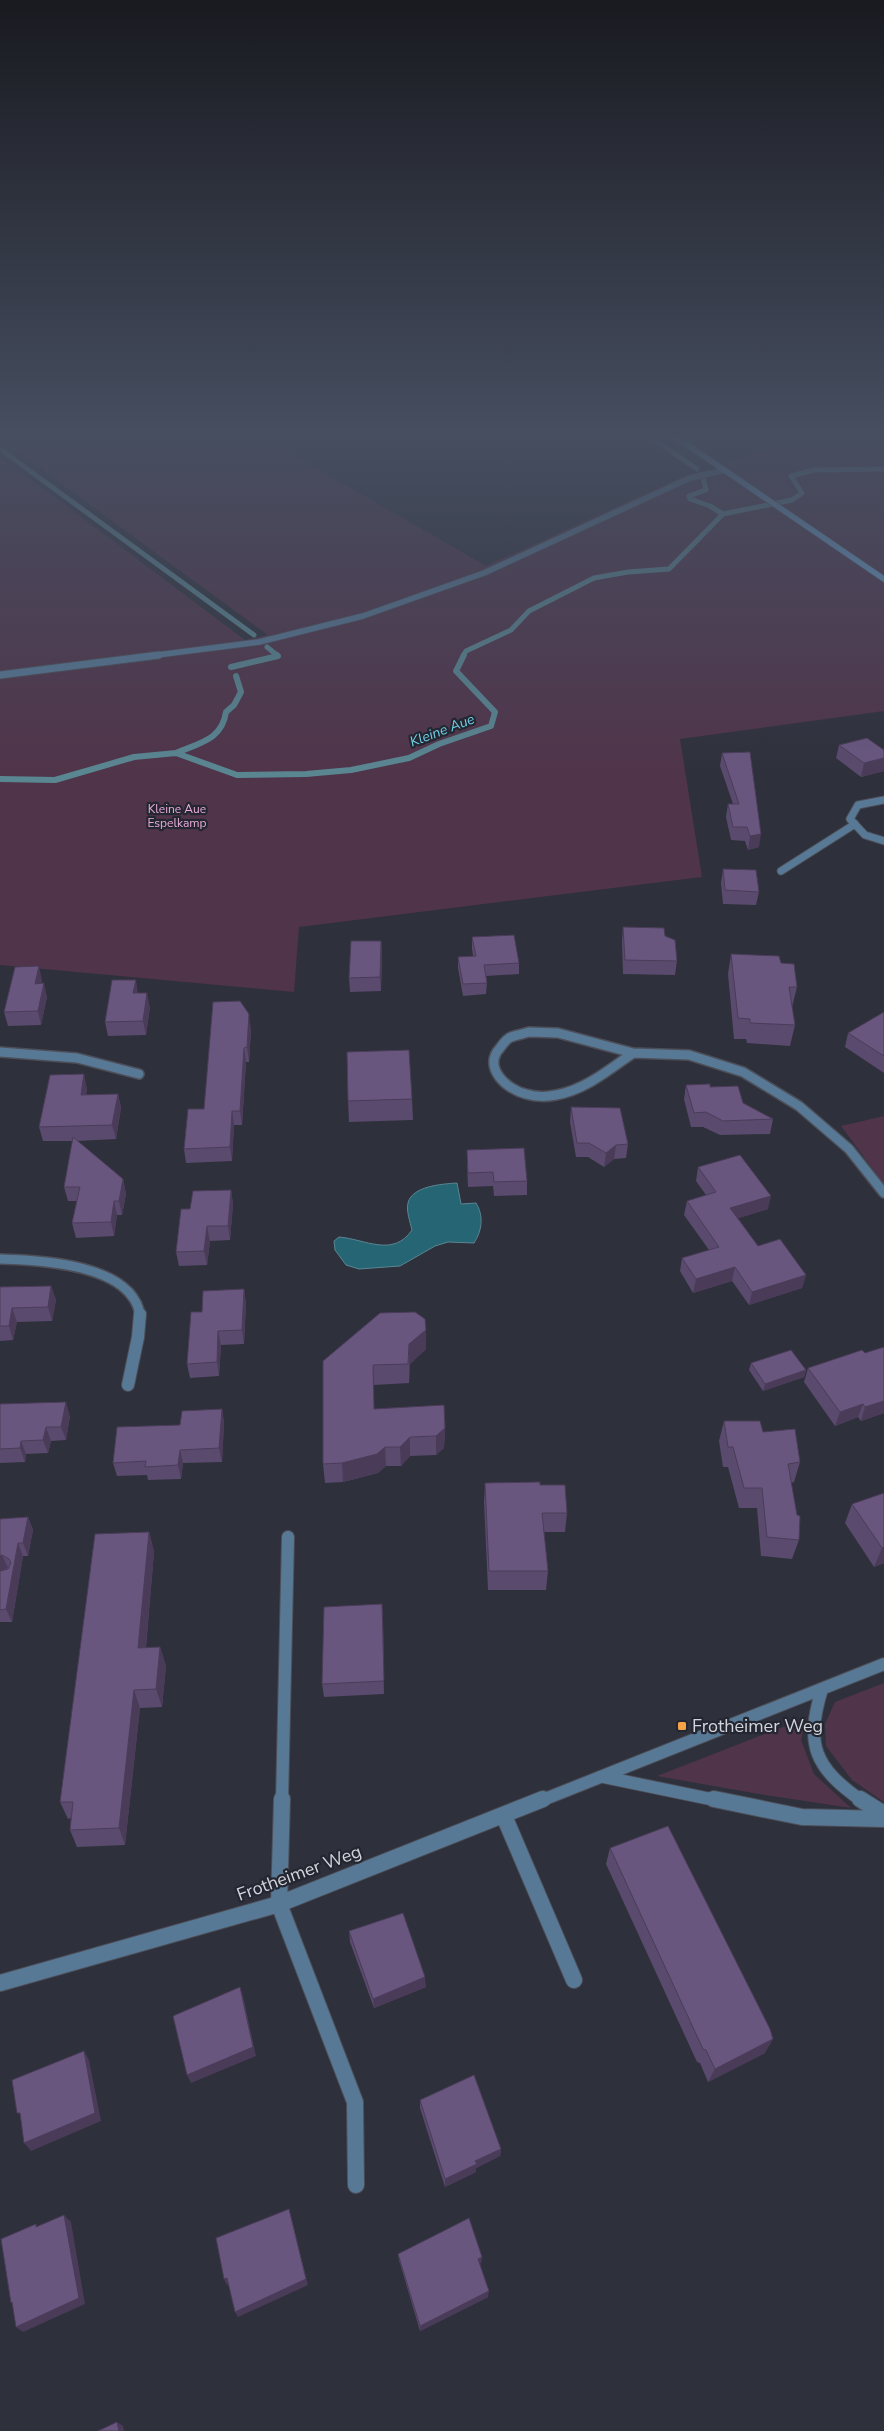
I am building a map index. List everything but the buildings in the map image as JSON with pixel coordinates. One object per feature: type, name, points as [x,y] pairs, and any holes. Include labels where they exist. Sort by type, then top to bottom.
[{"type":"street","points":[[0,675],[259,642],[363,616],[484,573],[537,548]]},
{"type":"street","points":[[839,548],[884,579]]},
{"type":"street","points":[[884,800],[858,805],[850,819],[865,834],[884,840]]},
{"type":"street","points":[[781,871],[830,838],[855,824]]},
{"type":"street","points":[[633,1053],[569,1094],[546,1097],[526,1094],[507,1085],[494,1068],[495,1053],[509,1038],[529,1032],[558,1033],[633,1053],[689,1055],[743,1072],[800,1106],[849,1149],[884,1193]]},
{"type":"street","points":[[0,1052],[77,1058],[139,1074]]},
{"type":"street","points":[[0,1259],[21,1259],[90,1270],[119,1284],[135,1298],[140,1315],[128,1385]]},
{"type":"street","points":[[288,1537],[279,1904],[355,2102],[356,2185]]},
{"type":"street","name":"Frotheimer Weg","points":[[0,1983],[279,1904],[884,1664]]},
{"type":"street","points":[[822,1689],[812,1734],[819,1755],[836,1781],[860,1801],[884,1814]]},
{"type":"street","points":[[603,1777],[802,1817],[884,1820]]},
{"type":"street","points":[[504,1816],[574,1980]]},
{"type":"green space","name":"Kleine Aue Espelkamp","points":[[0,548],[123,548],[245,640],[268,635],[150,548],[456,548],[486,566],[525,548],[884,548],[884,711],[680,739],[702,877],[299,927],[294,992],[0,965]]},
{"type":"green space","points":[[884,1116],[884,1184],[841,1126]]},
{"type":"green space","points":[[884,1683],[884,1802],[852,1780],[826,1746],[825,1724],[835,1702]]},
{"type":"green space","points":[[806,1718],[801,1740],[814,1774],[851,1808],[657,1776]]},
{"type":"water","points":[[457,1183],[461,1204],[476,1203],[479,1208],[481,1223],[479,1234],[474,1243],[448,1242],[435,1246],[400,1266],[359,1269],[346,1265],[335,1250],[334,1241],[339,1237],[378,1245],[396,1243],[412,1230],[408,1216],[408,1203],[415,1193],[428,1187]]},
{"type":"waterway","points":[[136,548],[254,635]]},
{"type":"waterway","name":"Kleine Aue","points":[[463,656],[466,651],[511,630],[529,611],[594,578],[628,572],[669,569],[689,548]]},
{"type":"waterway","points":[[267,647],[278,656]]},
{"type":"waterway","name":"Kleine Aue","points":[[176,753],[237,775],[306,774],[351,770],[409,758],[439,744],[491,726],[495,712],[456,671],[464,655]]},
{"type":"waterway","points":[[231,667],[278,656]]},
{"type":"waterway","points":[[176,753],[201,743],[220,729],[226,712],[234,705],[241,692],[236,676]]},
{"type":"waterway","name":"Kleine Aue","points":[[0,779],[55,780],[134,757],[176,753]]},
{"type":"place","name":"Frotheimer Weg","points":[[682,1726]]}]
